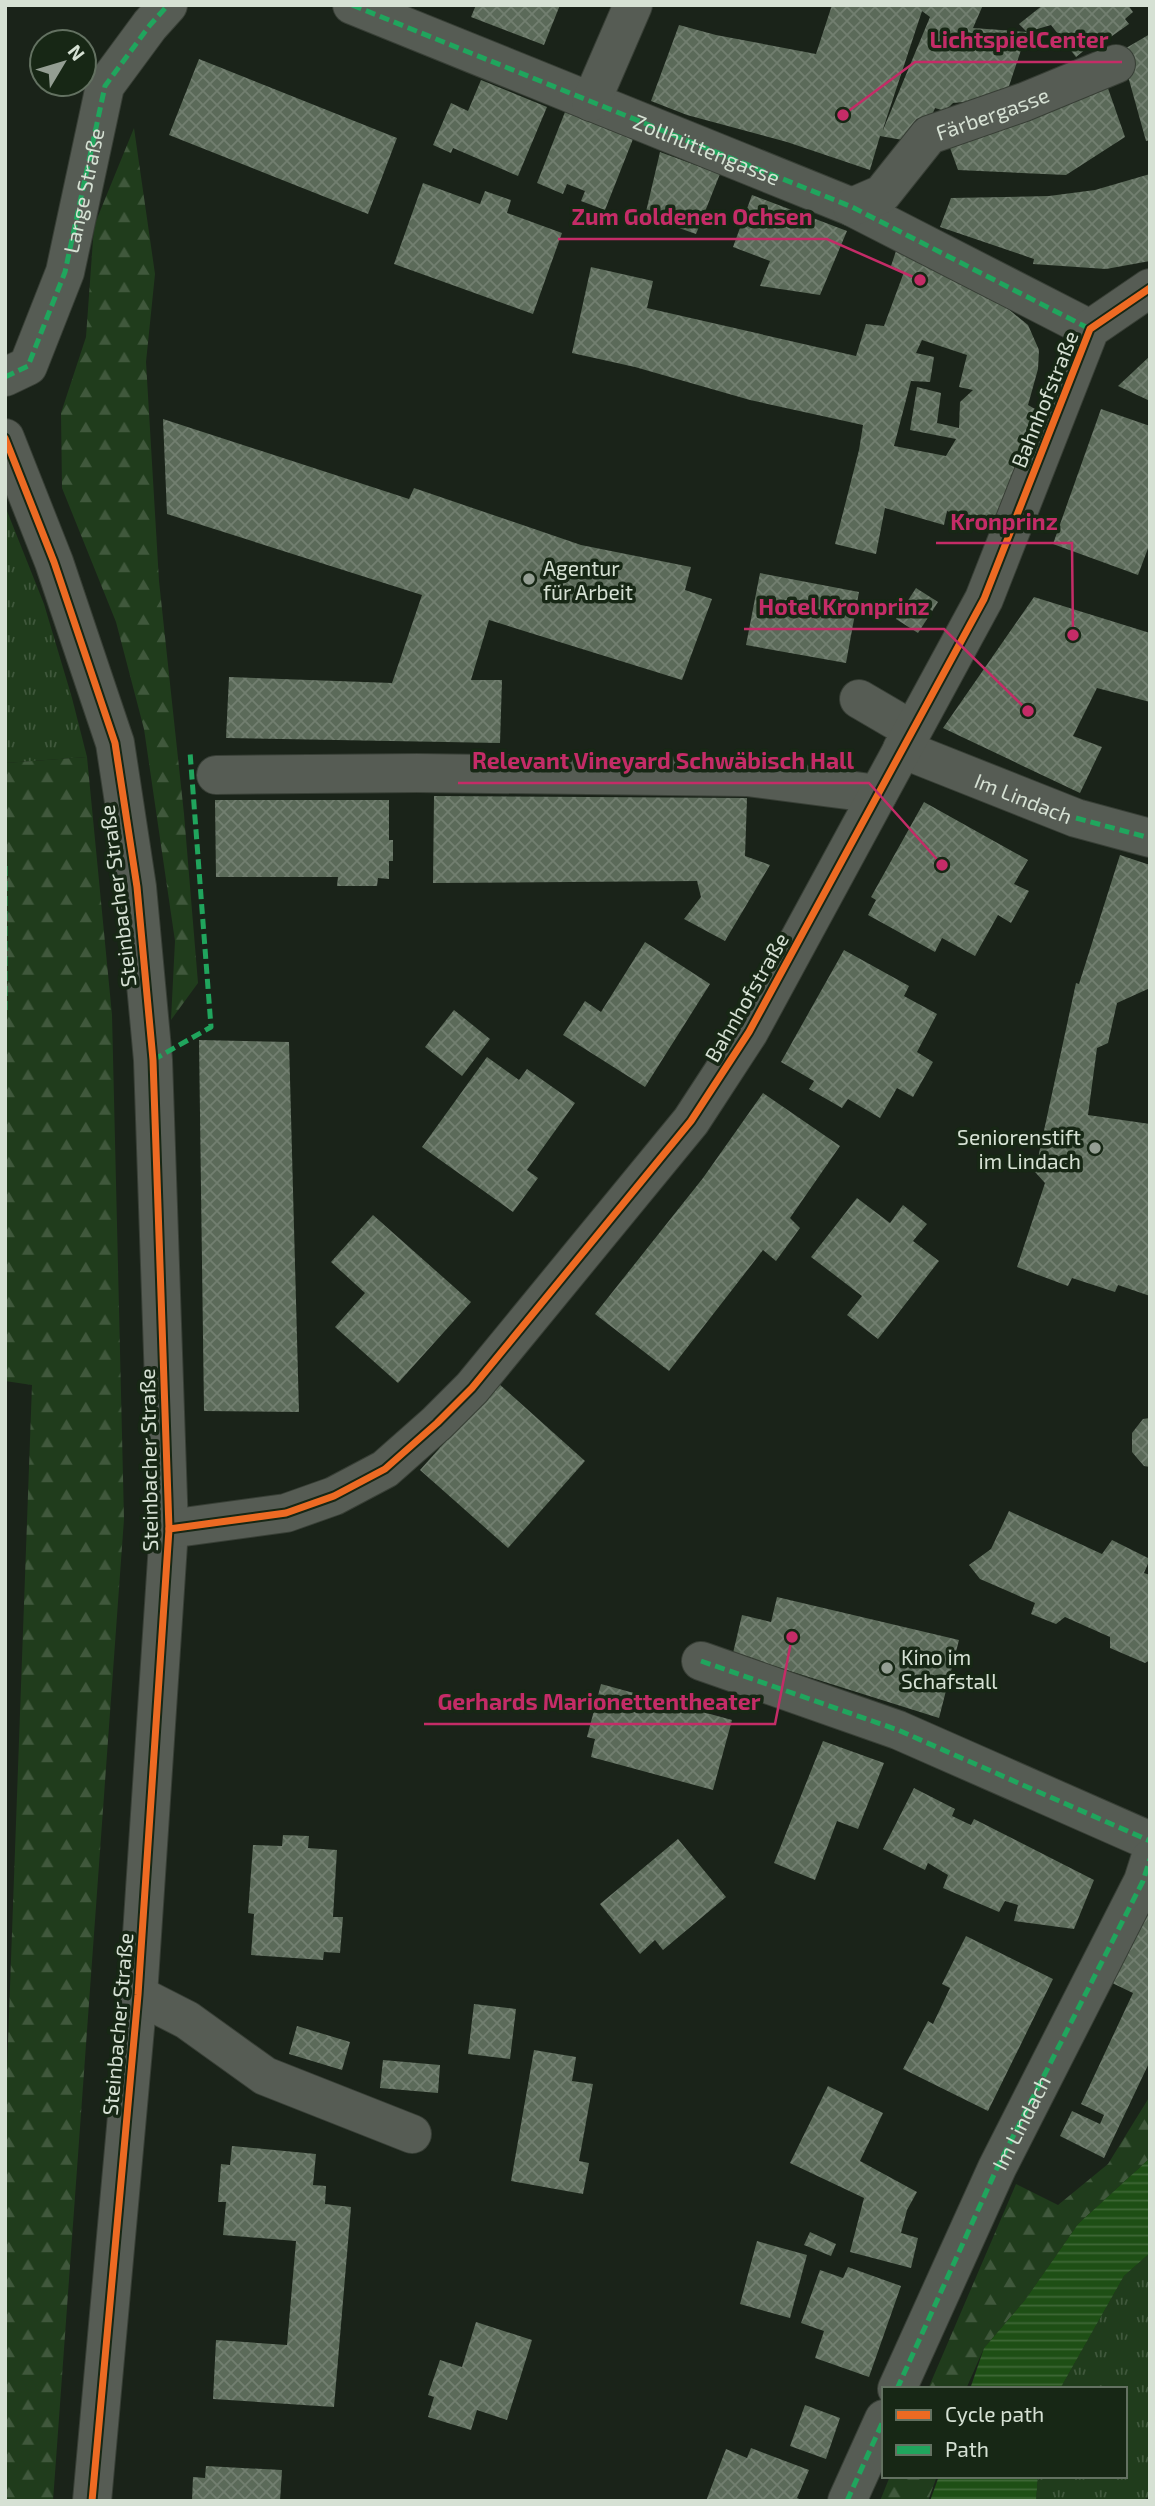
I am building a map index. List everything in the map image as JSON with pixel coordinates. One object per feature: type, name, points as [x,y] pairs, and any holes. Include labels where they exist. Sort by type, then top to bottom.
[{"type":"street","name":"Zollhüttengasse","points":[[352,5],[852,207],[1090,329]]},
{"type":"street","points":[[591,102],[633,5]]},
{"type":"street","name":"Lange Straße","points":[[5,377],[28,366],[65,272],[105,86],[159,15]]},
{"type":"street","name":"Färbergasse","points":[[852,207],[882,194],[929,135],[1024,102],[1116,64]]},
{"type":"street","name":"Bahnhofstraße","points":[[169,1528],[286,1513],[334,1496],[385,1469],[472,1388],[691,1121],[748,1032],[984,598],[1090,329],[1150,289]]},
{"type":"street","name":"Steinbacher Straße","points":[[5,438],[54,562],[115,743],[137,887],[153,1060],[169,1528],[138,1995],[92,2501]]},
{"type":"street","name":"Im Lindach","points":[[859,699],[907,740],[1076,818],[1150,838]]},
{"type":"street","points":[[216,775],[262,762],[417,773],[747,777],[877,794]]},
{"type":"street","points":[[701,1661],[898,1730],[1150,1841]]},
{"type":"street","name":"Im Lindach","points":[[898,2387],[997,2168],[1143,1881],[1150,1859]]},
{"type":"street","points":[[138,1995],[187,2020],[265,2076],[412,2134]]},
{"type":"street","points":[[847,2501],[882,2423]]},
{"type":"green space","points":[[134,128],[155,274],[146,362],[159,581],[184,814],[198,983],[171,1020],[175,941],[144,729],[116,622],[62,488],[61,413],[86,337],[94,226]]},
{"type":"green space","points":[[5,506],[44,604],[87,757],[5,763]]},
{"type":"green space","points":[[87,757],[112,1015],[124,1519],[53,2501],[5,2501],[5,2124],[32,1385],[5,1381],[5,763]]},
{"type":"green space","points":[[1150,2096],[1150,2158],[1078,2224],[1025,2300],[984,2348],[967,2387],[929,2387],[1016,2184],[1058,2205],[1108,2164]]},
{"type":"green space","points":[[1150,2253],[1150,2496],[1142,2501],[1036,2501],[1038,2478],[1127,2478],[1127,2387],[1061,2387],[1124,2276]]},
{"type":"green space","points":[[889,2478],[936,2478],[928,2501],[880,2501]]},
{"type":"shaded area","points":[[1150,2158],[1150,2253],[1124,2276],[1061,2387],[971,2387],[984,2348],[1025,2300],[1078,2224]]},
{"type":"shaded area","points":[[938,2478],[1038,2478],[1036,2501],[930,2501]]},
{"type":"building","points":[[476,5],[560,5],[544,45],[471,17]]},
{"type":"building","points":[[832,5],[983,5],[973,28],[1027,32],[1005,98],[953,103],[945,111],[935,108],[920,143],[880,136],[870,170],[787,142],[687,115],[651,101],[679,25],[716,35],[816,54]],"holes":[[[922,11],[930,17],[883,130]]]},
{"type":"building","points":[[1043,5],[1128,5],[1133,12],[1125,19],[1129,24],[1105,41],[1102,36],[1076,57],[1051,25],[1027,32],[1019,24]]},
{"type":"building","points":[[1150,34],[1150,140],[1146,141],[1121,51]]},
{"type":"building","points":[[199,59],[397,138],[368,214],[169,135]]},
{"type":"building","points":[[1103,74],[1125,137],[1066,175],[958,170],[945,134]]},
{"type":"building","points":[[481,80],[547,107],[518,176],[453,148],[451,153],[433,145],[451,103],[468,111]]},
{"type":"building","points":[[565,112],[633,139],[605,210],[581,201],[585,191],[567,184],[563,194],[537,183]]},
{"type":"building","points":[[660,152],[720,174],[696,234],[645,216]]},
{"type":"building","points":[[1150,174],[1150,261],[1106,269],[1033,264],[1034,259],[940,227],[951,198],[1049,196],[1095,190]]},
{"type":"building","points":[[423,183],[480,204],[485,191],[511,200],[507,213],[562,233],[533,314],[394,264]]},
{"type":"building","points":[[752,195],[847,231],[820,295],[760,286],[770,261],[733,247]]},
{"type":"building","points":[[897,248],[996,299],[1028,325],[1039,350],[1038,369],[1028,405],[1035,409],[1023,461],[993,528],[947,511],[944,525],[885,508],[876,554],[835,544],[863,425],[750,400],[635,367],[572,353],[591,267],[653,281],[647,308],[856,356],[866,324],[884,326],[904,272],[891,266]],"holes":[[[922,340],[967,355],[959,387],[973,390],[960,402],[959,428],[937,423],[941,393],[917,387],[910,430],[956,439],[946,456],[894,446],[911,381],[930,382],[934,357],[916,353]]]},
{"type":"building","points":[[1150,356],[1150,401],[1118,386]]},
{"type":"building","points":[[1101,409],[1150,426],[1150,543],[1138,575],[1053,544]]},
{"type":"building","name":"Agentur für Arbeit","points":[[163,419],[409,499],[414,488],[581,545],[691,567],[685,590],[712,599],[682,680],[489,620],[471,680],[502,680],[500,743],[226,738],[229,677],[392,683],[422,595],[167,514]]},
{"type":"building","points":[[760,573],[859,592],[846,663],[746,645]]},
{"type":"building","points":[[916,588],[938,602],[918,633],[896,619]]},
{"type":"building","points":[[1034,597],[1150,633],[1150,702],[1097,688],[1073,736],[1102,747],[1080,793],[943,728]]},
{"type":"building","points":[[434,796],[747,798],[745,856],[770,865],[725,941],[684,919],[701,897],[697,881],[433,883]]},
{"type":"building","points":[[215,800],[389,800],[389,840],[393,840],[393,861],[389,861],[389,879],[378,878],[377,886],[337,886],[338,877],[216,877]]},
{"type":"building","points":[[924,802],[1028,860],[1014,884],[1029,891],[1011,923],[998,915],[975,956],[942,938],[935,952],[868,915],[876,900],[871,897]]},
{"type":"building","name":"Seniorenstift im Lindach","points":[[1120,855],[1150,865],[1150,988],[1117,1003],[1108,1043],[1097,1048],[1088,1115],[1150,1124],[1150,1296],[1118,1285],[1115,1292],[1072,1278],[1068,1286],[1017,1267],[1045,1183],[1035,1172],[1076,983],[1079,984]]},
{"type":"building","points":[[645,942],[710,984],[645,1087],[563,1035],[585,1001],[601,1012]]},
{"type":"building","points":[[844,950],[909,986],[904,996],[937,1014],[917,1052],[933,1062],[913,1097],[897,1088],[880,1118],[848,1099],[842,1108],[809,1089],[814,1081],[781,1062]]},
{"type":"building","points":[[454,1010],[490,1039],[462,1076],[425,1047]]},
{"type":"building","points":[[199,1040],[289,1042],[299,1412],[204,1411]]},
{"type":"building","points":[[487,1057],[519,1080],[527,1069],[575,1103],[527,1170],[538,1178],[513,1212],[422,1147]]},
{"type":"building","points":[[763,1093],[840,1146],[790,1218],[800,1228],[776,1261],[763,1250],[669,1371],[595,1314],[703,1178]]},
{"type":"building","points":[[857,1198],[890,1223],[903,1205],[927,1224],[913,1241],[939,1261],[878,1339],[847,1315],[862,1296],[811,1257]]},
{"type":"building","points":[[373,1215],[471,1302],[398,1383],[335,1327],[365,1293],[331,1262]]},
{"type":"building","points":[[498,1383],[585,1461],[508,1548],[420,1470]]},
{"type":"building","points":[[1150,1418],[1150,1467],[1144,1466],[1132,1452],[1132,1433],[1143,1419]]},
{"type":"building","points":[[1009,1511],[1102,1554],[1112,1540],[1150,1559],[1144,1573],[1150,1575],[1150,1660],[1145,1663],[1110,1648],[1110,1637],[1065,1617],[1056,1624],[1031,1614],[1035,1603],[980,1579],[969,1565],[991,1549]]},
{"type":"building","points":[[777,1597],[959,1640],[939,1718],[733,1653],[742,1615],[771,1622]]},
{"type":"building","points":[[601,1684],[732,1720],[713,1790],[591,1757],[595,1739],[587,1737]]},
{"type":"building","points":[[823,1741],[884,1763],[858,1829],[837,1821],[815,1880],[774,1863]]},
{"type":"building","points":[[914,1788],[955,1809],[952,1816],[971,1825],[974,1819],[1094,1880],[1074,1929],[1014,1921],[1018,1905],[1005,1901],[999,1912],[943,1888],[948,1875],[928,1863],[925,1870],[883,1849]]},
{"type":"building","points":[[283,1835],[309,1836],[308,1848],[337,1850],[333,1917],[343,1917],[340,1953],[324,1952],[323,1960],[251,1955],[254,1914],[248,1913],[253,1845],[282,1846]]},
{"type":"building","points":[[678,1839],[726,1897],[663,1950],[655,1940],[640,1954],[600,1904]]},
{"type":"building","points":[[1150,1892],[1150,2061],[1104,2158],[1060,2136],[1072,2111],[1100,2124],[1104,2115],[1081,2104],[1133,1993],[1110,1982]]},
{"type":"building","points":[[966,1936],[1053,1979],[988,2111],[903,2069],[928,2021],[933,2024],[950,1988],[942,1984]]},
{"type":"building","points":[[474,2004],[516,2009],[510,2059],[468,2054]]},
{"type":"building","points":[[297,2026],[350,2042],[342,2070],[289,2054]]},
{"type":"building","points":[[534,2050],[576,2057],[572,2081],[593,2084],[579,2161],[589,2163],[583,2194],[511,2181]]},
{"type":"building","points":[[383,2060],[440,2065],[438,2093],[380,2088]]},
{"type":"building","points":[[828,2086],[883,2113],[860,2161],[917,2192],[907,2210],[901,2233],[918,2238],[911,2268],[850,2252],[864,2198],[790,2163]]},
{"type":"building","points":[[232,2146],[316,2154],[313,2185],[326,2186],[325,2204],[351,2207],[334,2407],[213,2399],[216,2340],[287,2345],[296,2241],[223,2235],[226,2202],[218,2202],[221,2164],[230,2165]]},
{"type":"building","points":[[810,2232],[836,2244],[831,2256],[804,2245]]},
{"type":"building","points":[[757,2241],[807,2255],[790,2318],[740,2304]]},
{"type":"building","points":[[848,2267],[901,2286],[869,2377],[815,2358],[824,2331],[801,2323],[820,2270],[843,2278]]},
{"type":"building","points":[[476,2322],[532,2340],[507,2420],[477,2410],[471,2430],[428,2417],[434,2397],[428,2395],[440,2360],[462,2367]]},
{"type":"building","points":[[805,2405],[840,2418],[826,2459],[790,2446]]},
{"type":"building","points":[[751,2448],[809,2470],[797,2498],[804,2501],[706,2501],[726,2449],[747,2458]]},
{"type":"building","points":[[206,2466],[282,2470],[280,2501],[192,2501],[193,2477],[205,2478]]},
{"type":"marked path","points":[[5,377],[28,366],[65,272],[105,86],[168,5]]},
{"type":"marked path","points":[[352,5],[852,207],[1090,329]]},
{"type":"marked path","points":[[153,1060],[211,1027],[190,752]]},
{"type":"marked path","points":[[1076,818],[1150,838]]},
{"type":"marked path","points":[[5,866],[5,1010]]},
{"type":"marked path","points":[[701,1661],[898,1730],[1150,1841]]},
{"type":"marked path","points":[[898,2387],[997,2168],[1143,1881],[1150,1859]]},
{"type":"marked path","points":[[847,2501],[882,2423]]},
{"type":"cycle path","points":[[169,1529],[286,1513],[334,1496],[385,1469],[472,1388],[691,1121],[749,1032],[984,599],[1090,329],[1150,288]]},
{"type":"cycle path","points":[[5,438],[54,562],[115,743],[137,887],[153,1060],[169,1529],[138,1995],[92,2501]]},
{"type":"place","name":"LichtspielCenter","points":[[843,115]]},
{"type":"place","name":"Zum Goldenen Ochsen","points":[[920,280]]},
{"type":"place","name":"Agentur für Arbeit","points":[[529,579]]},
{"type":"place","name":"Kronprinz","points":[[1073,635]]},
{"type":"place","name":"Hotel Kronprinz","points":[[1028,711]]},
{"type":"place","name":"Relevant Vineyard Schwäbisch Hall","points":[[942,865]]},
{"type":"place","name":"Seniorenstift im Lindach","points":[[1095,1148]]},
{"type":"place","name":"Gerhards Marionettentheater","points":[[792,1637]]},
{"type":"place","name":"Kino im Schafstall","points":[[887,1668]]}]
